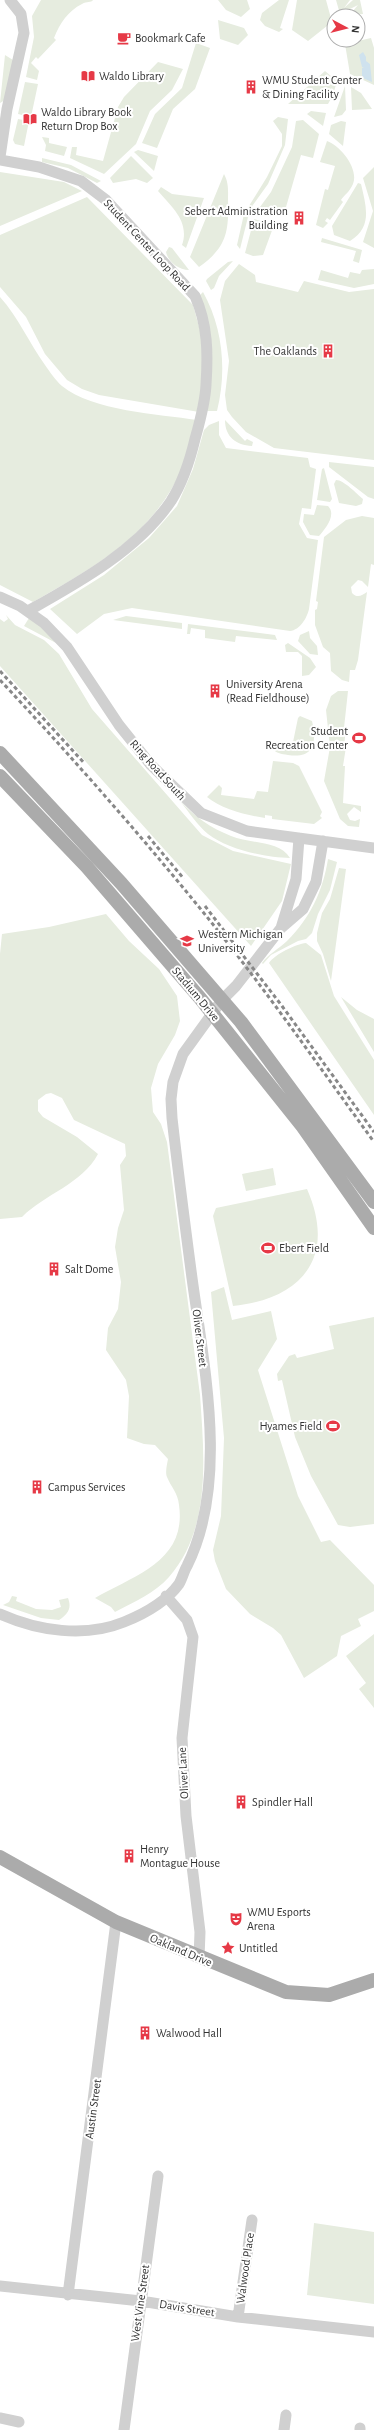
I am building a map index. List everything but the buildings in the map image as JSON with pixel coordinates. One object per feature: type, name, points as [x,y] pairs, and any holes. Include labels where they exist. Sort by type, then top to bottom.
[{"type":"main road","name":"Stadium Drive","points":[[0,753],[122,883],[222,1000],[374,1202]]},
{"type":"main road","name":"Stadium Drive","points":[[0,776],[102,884],[211,1012],[303,1127],[374,1228]]},
{"type":"main road","name":"Oakland Drive","points":[[0,1856],[116,1922],[266,1985],[291,1993],[329,1995],[374,1980]]},
{"type":"street","points":[[0,159],[7,109],[24,33],[21,14],[10,0]]},
{"type":"street","name":"Student Center Loop Road","points":[[0,159],[38,168],[81,181],[106,200],[195,296],[203,314],[206,336],[205,403],[188,464],[171,501],[146,529],[104,566],[28,612]]},
{"type":"street","name":"Ring Road South","points":[[0,596],[28,612],[44,624],[68,647],[119,725],[151,765],[190,805],[200,813],[225,824],[247,831],[374,848]]},
{"type":"street","name":"Oliver Street","points":[[281,928],[296,879],[299,838]]},
{"type":"street","name":"Oliver Street","points":[[0,1614],[39,1628],[64,1631],[93,1630],[118,1624],[140,1615],[166,1596],[179,1584],[200,1536],[205,1518],[210,1455],[203,1357],[178,1174],[171,1099],[177,1067],[182,1054],[211,1012],[236,986],[281,928],[303,909],[311,896],[318,875],[323,841]]},
{"type":"street","name":"Oliver Lane","points":[[166,1596],[187,1620],[193,1637],[182,1738],[186,1816],[200,1932],[200,1958]]},
{"type":"street","name":"Austin Street","points":[[68,2295],[116,1922]]},
{"type":"street","name":"West Vine Street","points":[[124,2430],[158,2176]]},
{"type":"street","name":"Walwood Place","points":[[238,2317],[252,2220]]},
{"type":"street","name":"Davis Street","points":[[0,2286],[68,2295],[141,2301],[238,2317],[374,2332]]},
{"type":"street","points":[[284,2430],[286,2415]]},
{"type":"street","points":[[0,2418],[19,2422]]},
{"type":"shaded area","points":[[41,0],[93,0],[82,4],[69,14],[62,22],[56,33],[54,38],[56,40],[38,59],[36,57],[31,63],[39,71],[37,80],[26,77],[34,37],[32,16]]},
{"type":"shaded area","points":[[218,0],[247,0],[250,9],[241,17],[226,10]]},
{"type":"shaded area","points":[[279,0],[289,0],[280,28],[283,29],[279,32],[265,26],[260,20],[262,13]]},
{"type":"shaded area","points":[[297,0],[326,0],[328,8],[326,8],[326,27],[308,41],[292,30]]},
{"type":"shaded area","points":[[336,0],[350,0],[344,8],[338,8]]},
{"type":"shaded area","points":[[353,0],[360,0],[362,8],[355,8],[358,5],[352,8],[344,8]]},
{"type":"shaded area","points":[[218,20],[244,28],[248,35],[238,45],[220,39]]},
{"type":"shaded area","points":[[371,38],[374,48],[374,85],[350,74],[346,48],[366,48],[366,39]]},
{"type":"shaded area","points":[[196,43],[210,48],[195,89],[173,109],[157,148],[142,143],[155,114],[182,88]]},
{"type":"shaded area","points":[[5,55],[13,60],[5,100],[0,103]]},
{"type":"shaded area","points":[[158,62],[183,69],[172,90],[150,111],[136,144],[104,174],[70,158],[72,147],[77,147],[76,155],[103,161],[118,107],[124,97]]},
{"type":"shaded area","points":[[325,71],[337,81],[333,95],[328,104],[288,104]]},
{"type":"shaded area","points":[[25,82],[38,84],[31,117],[18,114]]},
{"type":"shaded area","points":[[345,86],[346,110],[342,115],[334,117]]},
{"type":"shaded area","points":[[351,87],[361,93],[372,109],[352,110]]},
{"type":"shaded area","points":[[311,111],[326,113],[323,126],[307,114]]},
{"type":"shaded area","points":[[278,117],[288,119],[285,145],[268,184],[250,209],[240,249],[237,245],[244,214],[267,177],[282,146],[282,134],[273,121]]},
{"type":"shaded area","points":[[18,119],[29,121],[24,146],[15,144],[13,140]]},
{"type":"shaded area","points":[[303,120],[319,134],[313,158],[301,155],[284,214],[279,216],[260,211],[260,207],[271,192],[292,147],[296,121]]},
{"type":"shaded area","points":[[341,121],[346,122],[343,146],[329,134],[331,125]]},
{"type":"shaded area","points":[[42,137],[49,138],[49,143],[67,147],[64,156],[45,151],[46,145]]},
{"type":"shaded area","points":[[327,141],[338,148],[348,159],[354,178],[353,184],[341,200],[343,202],[330,220],[327,218],[325,221],[328,223],[323,228],[316,225],[325,189],[328,190],[335,166],[320,162]]},
{"type":"shaded area","points":[[138,150],[158,156],[154,171],[134,152]]},
{"type":"shaded area","points":[[131,156],[153,178],[147,183],[136,179],[113,183],[110,178]]},
{"type":"shaded area","points":[[42,158],[71,165],[101,181],[97,183],[68,168],[42,162]]},
{"type":"shaded area","points":[[374,167],[374,248],[363,242],[373,211],[363,178]]},
{"type":"shaded area","points":[[0,172],[64,182],[82,191],[0,226]]},
{"type":"shaded area","points":[[224,174],[227,181],[228,190],[228,222],[224,239],[215,253],[199,267],[190,257]]},
{"type":"shaded area","points":[[358,183],[361,184],[365,200],[366,216],[362,229],[350,241],[334,235],[332,226]]},
{"type":"shaded area","points":[[161,187],[172,194],[204,198],[186,248],[182,245],[184,229],[182,222],[174,209],[158,191]]},
{"type":"shaded area","points":[[87,197],[193,305],[203,341],[203,367],[199,412],[99,395],[82,389],[67,380],[45,354],[26,317],[0,287],[0,235]]},
{"type":"shaded area","points":[[254,219],[274,225],[263,255],[253,256],[245,253]]},
{"type":"shaded area","points":[[322,238],[362,250],[359,263],[353,261],[356,251],[321,242]]},
{"type":"shaded area","points":[[169,247],[172,248],[189,270],[181,269],[174,265],[167,256],[166,252]]},
{"type":"shaded area","points":[[233,261],[219,276],[214,288],[211,290],[206,281],[207,279],[228,262]]},
{"type":"shaded area","points":[[239,264],[255,275],[256,282],[298,292],[304,281],[349,292],[374,289],[374,460],[274,448],[246,432],[227,410],[225,395],[229,361],[220,300],[225,281]]},
{"type":"shaded area","points":[[374,269],[374,284],[354,288],[318,280],[321,270],[348,278],[350,272],[360,274],[362,270]]},
{"type":"shaded area","points":[[203,292],[215,320],[221,350],[222,381],[217,411],[207,411],[200,295]]},
{"type":"shaded area","points":[[0,297],[13,313],[39,357],[62,386],[91,401],[108,406],[197,420],[189,451],[182,469],[169,493],[154,514],[119,548],[78,576],[33,602],[0,585]]},
{"type":"shaded area","points":[[225,420],[245,441],[247,439],[253,442],[252,446],[241,444],[232,439],[227,431]]},
{"type":"shaded area","points":[[219,421],[219,435],[226,448],[308,458],[310,467],[316,469],[311,509],[302,508],[299,524],[307,538],[318,540],[309,609],[305,620],[300,626],[290,631],[132,608],[104,614],[77,634],[50,609],[104,575],[149,538],[177,506],[193,469],[204,430],[209,425]]},
{"type":"shaded area","points":[[329,462],[374,467],[374,499],[368,497],[329,467]]},
{"type":"shaded area","points":[[324,468],[332,499],[330,502],[317,500],[322,469]]},
{"type":"shaded area","points":[[336,480],[346,485],[363,499],[362,504],[356,506],[339,503],[334,484]]},
{"type":"shaded area","points":[[317,505],[328,506],[331,514],[329,522],[319,536],[310,535],[303,522],[304,514],[314,515]]},
{"type":"shaded area","points":[[362,516],[374,518],[374,565],[371,564],[368,587],[362,581],[358,580],[351,587],[352,593],[356,596],[360,596],[367,592],[358,660],[355,670],[350,670],[349,682],[342,680],[331,671],[330,653],[323,647],[315,625],[315,610],[317,609],[318,602],[316,601],[324,537],[346,520]]},
{"type":"shaded area","points":[[6,615],[15,625],[44,640],[59,654],[92,709],[202,835],[233,851],[291,864],[282,901],[251,946],[0,666],[0,619],[4,622],[8,619]]},
{"type":"shaded area","points":[[126,616],[182,623],[182,629],[113,620]]},
{"type":"shaded area","points":[[29,618],[44,629],[56,643],[24,626]]},
{"type":"shaded area","points":[[188,624],[275,635],[277,640],[236,636],[235,642],[205,638],[205,630],[191,628],[190,634],[187,634]]},
{"type":"shaded area","points":[[309,631],[310,638],[317,646],[318,655],[310,654],[298,641],[300,635]]},
{"type":"shaded area","points":[[288,643],[310,658],[316,667],[309,675],[302,676],[302,656],[298,652],[286,652],[285,645]]},
{"type":"shaded area","points":[[338,691],[348,691],[344,728],[346,728],[344,747],[346,747],[343,766],[345,766],[343,803],[361,806],[361,812],[354,807],[347,814],[350,820],[355,821],[360,819],[359,827],[348,826],[340,819],[324,781],[330,747],[326,710],[331,696]]},
{"type":"shaded area","points":[[300,716],[312,721],[314,736],[312,748],[308,752],[297,756],[281,754],[273,750],[271,748],[273,743],[283,748],[293,742],[298,718]]},
{"type":"shaded area","points":[[273,761],[293,763],[299,766],[322,812],[320,816],[322,818],[314,824],[272,819],[272,816],[265,815],[265,818],[242,813],[219,805],[207,797],[219,785],[222,788],[221,795],[254,799],[257,791],[268,792]]},
{"type":"shaded area","points":[[180,801],[197,817],[217,829],[238,839],[263,843],[279,848],[290,858],[280,858],[247,852],[225,844],[208,834],[200,827]]},
{"type":"shaded area","points":[[328,859],[337,862],[330,890],[318,914],[312,933],[306,939],[298,941],[271,955],[263,964],[262,963],[267,957],[284,944],[295,932],[309,913],[323,882]]},
{"type":"shaded area","points":[[339,868],[346,869],[331,981],[323,954],[317,941],[317,933],[322,913],[330,899]]},
{"type":"shaded area","points":[[106,914],[129,941],[159,969],[177,996],[180,1021],[175,1035],[158,1064],[151,1088],[153,1112],[161,1124],[167,1142],[200,1395],[203,1442],[202,1490],[199,1514],[193,1536],[183,1558],[169,1577],[157,1588],[144,1597],[115,1612],[111,1607],[95,1598],[155,1564],[166,1553],[175,1540],[179,1524],[178,1501],[166,1475],[168,1459],[155,1445],[144,1444],[127,1438],[129,1396],[126,1380],[106,1350],[108,1328],[118,1309],[121,1282],[115,1247],[118,1228],[124,1210],[120,1165],[126,1156],[125,1144],[74,1120],[62,1098],[51,1093],[46,1094],[38,1100],[38,1111],[43,1117],[77,1137],[98,1154],[83,1173],[31,1209],[22,1217],[0,1219],[0,954],[2,934],[49,927]]},
{"type":"shaded area","points":[[306,943],[321,955],[334,996],[374,1060],[374,1115],[269,963],[276,956],[286,950]]},
{"type":"shaded area","points":[[341,997],[357,1010],[374,1019],[374,1052]]},
{"type":"shaded area","points":[[273,1168],[276,1185],[246,1191],[242,1174]]},
{"type":"shaded area","name":"Ebert Field","points":[[307,1189],[315,1213],[318,1235],[315,1254],[307,1270],[295,1284],[278,1294],[257,1302],[233,1306],[213,1216],[216,1208]]},
{"type":"shaded area","points":[[224,1287],[232,1320],[271,1311],[277,1339],[258,1370],[298,1496],[321,1542],[330,1540],[374,1585],[374,1611],[358,1619],[361,1626],[341,1636],[337,1656],[304,1678],[281,1635],[273,1628],[250,1614],[226,1589],[215,1561],[213,1550],[221,1516],[224,1438],[211,1292]]},
{"type":"shaded area","name":"Hyames Field","points":[[374,1317],[374,1524],[350,1527],[338,1525],[311,1476],[295,1437],[282,1380],[278,1381],[277,1374],[289,1356],[295,1354],[297,1358],[334,1349],[329,1326]]},
{"type":"shaded area","points":[[12,1596],[17,1597],[16,1601],[36,1609],[52,1610],[61,1607],[59,1600],[68,1598],[70,1605],[67,1613],[59,1620],[41,1618],[3,1605],[9,1602]]},
{"type":"shaded area","points":[[374,1634],[374,1708],[359,1689],[366,1683],[346,1656]]},
{"type":"shaded area","points":[[314,2223],[374,2232],[374,2304],[307,2295]]},
{"type":"water","points":[[363,52],[366,57],[366,61],[370,64],[372,82],[363,78],[364,77],[362,76],[362,68],[364,67],[362,67],[359,55]]},
{"type":"railway","points":[[0,671],[85,764]]},
{"type":"railway","points":[[0,680],[103,794],[203,912],[269,997],[374,1142]]},
{"type":"railway","points":[[148,836],[184,879]]},
{"type":"railway","points":[[205,906],[282,1006],[374,1132]]},
{"type":"place","name":"Bookmark Cafe","points":[[124,38]]},
{"type":"place","name":"Waldo Library","points":[[88,76]]},
{"type":"place","name":"WMU Student Center & Dining Facility","points":[[251,87]]},
{"type":"place","name":"Waldo Library Book Return Drop Box","points":[[30,119]]},
{"type":"place","name":"Sebert Administration Building","points":[[299,218]]},
{"type":"place","name":"The Oaklands","points":[[328,351]]},
{"type":"place","name":"University Arena (Read Fieldhouse)","points":[[215,691]]},
{"type":"place","name":"Student Recreation Center","points":[[359,738]]},
{"type":"place","name":"Western Michigan University","points":[[187,941]]},
{"type":"place","name":"Ebert Field","points":[[268,1248]]},
{"type":"place","name":"Salt Dome","points":[[54,1269]]},
{"type":"place","name":"Hyames Field","points":[[333,1426]]},
{"type":"place","name":"Campus Services","points":[[37,1487]]},
{"type":"place","name":"Spindler Hall","points":[[241,1802]]},
{"type":"place","name":"Henry Montague House","points":[[129,1856]]},
{"type":"place","name":"WMU Esports Arena","points":[[236,1919]]},
{"type":"place","name":"Untitled","points":[[228,1948]]},
{"type":"place","name":"Walwood Hall","points":[[145,2033]]}]
